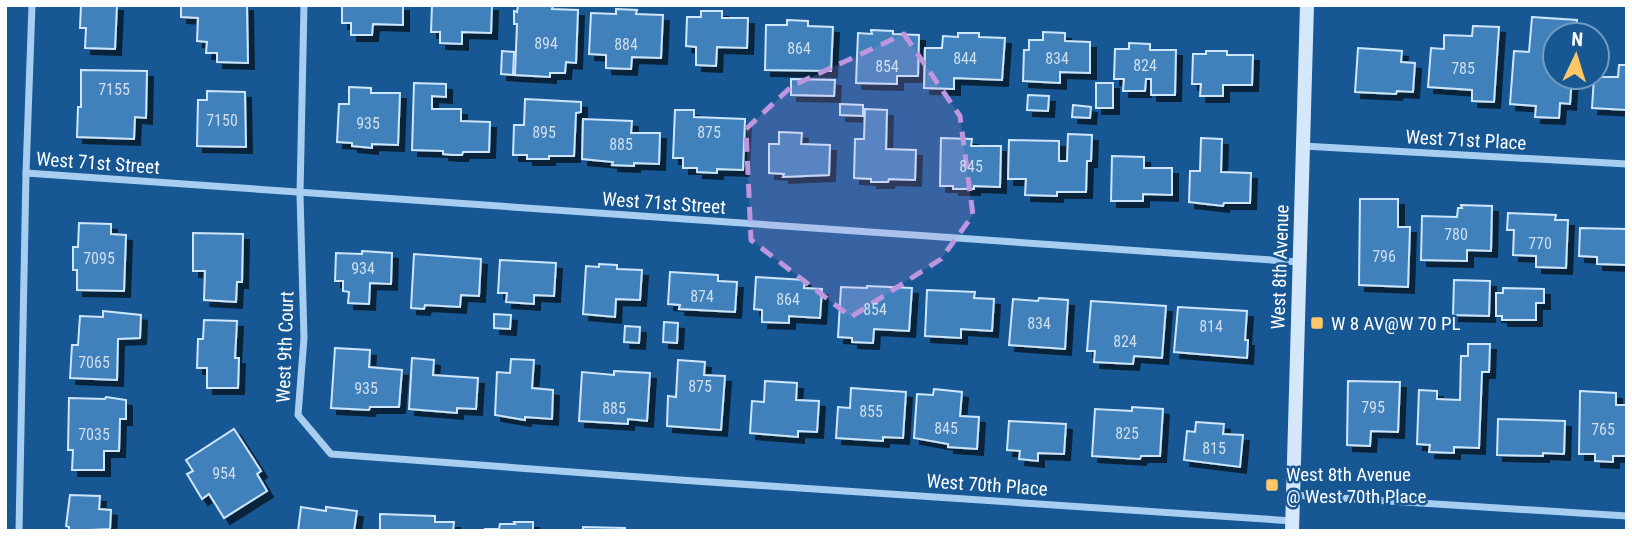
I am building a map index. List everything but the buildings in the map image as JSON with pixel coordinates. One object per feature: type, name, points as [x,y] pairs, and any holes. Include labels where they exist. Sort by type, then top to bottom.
[{"type":"street","points":[[19,531],[32,5]]},
{"type":"street","name":"West 9th Court","points":[[304,5],[300,194],[304,338],[298,415],[331,454],[680,480]]},
{"type":"street","points":[[1299,5],[1307,6]]},
{"type":"street","name":"West 8th Avenue","points":[[1292,526],[1307,6]]},
{"type":"street","name":"West 71st Place","points":[[1303,146],[1627,164]]},
{"type":"street","name":"West 71st Street","points":[[26,173],[1300,262]]},
{"type":"street","name":"West 70th Place","points":[[680,480],[1292,526]]},
{"type":"street","points":[[1293,495],[1627,516]]},
{"type":"highlighted area","points":[[904,34],[960,116],[973,215],[941,259],[851,317],[751,240],[746,129],[792,86]]},
{"type":"place","name":"W 8 AV@W 70 PL","points":[[1317,323]]},
{"type":"place","name":"West 8th Avenue @ West 70th Place","points":[[1272,485]]}]
